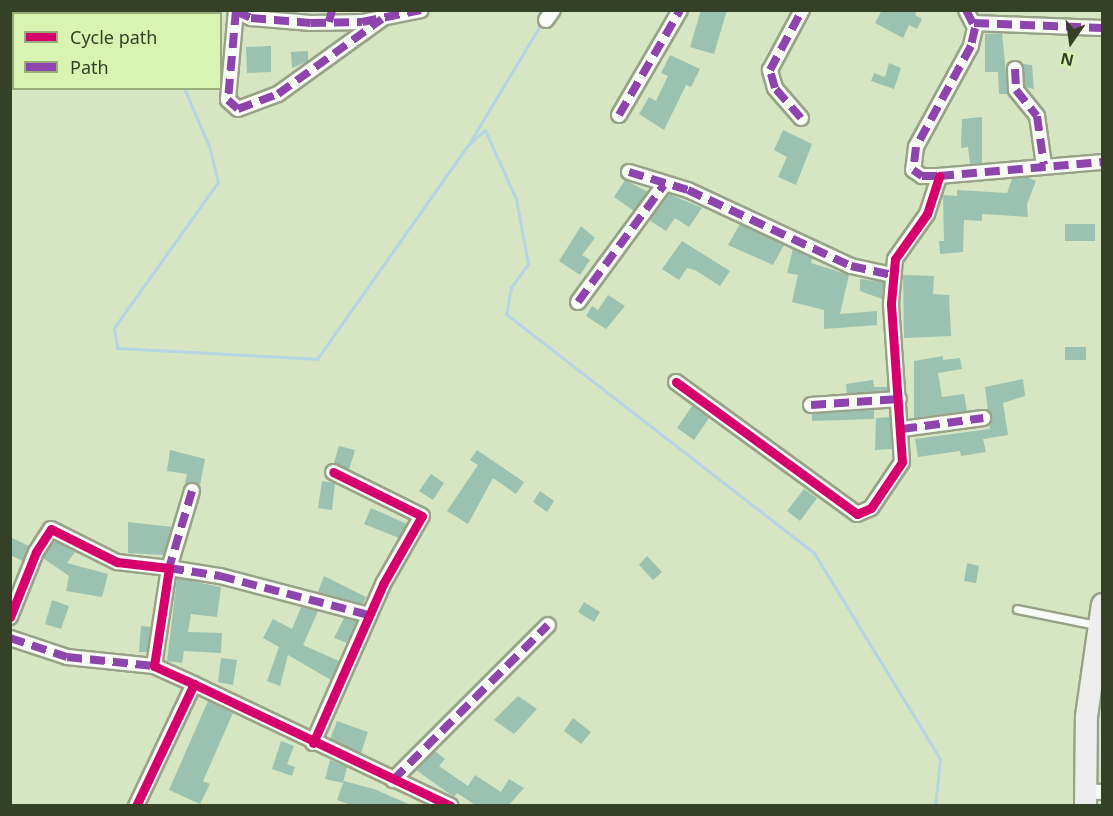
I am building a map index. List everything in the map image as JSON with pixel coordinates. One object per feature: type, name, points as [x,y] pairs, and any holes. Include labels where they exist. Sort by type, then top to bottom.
[{"type":"highway","points":[[1091,796],[1086,716],[1102,604]]},
{"type":"street","points":[[382,20],[278,94],[238,109],[228,100],[236,11],[251,18],[330,16],[382,20],[421,10]]},
{"type":"street","points":[[619,115],[680,10]]},
{"type":"street","points":[[801,118],[775,88],[770,70],[802,10]]},
{"type":"street","points":[[1102,28],[970,17],[962,68],[912,158],[917,174],[939,176],[1044,165],[1102,162]]},
{"type":"street","points":[[1015,69],[1016,90],[1037,116],[1044,165]]},
{"type":"street","points":[[629,172],[664,185],[688,190],[851,266],[892,275]]},
{"type":"street","points":[[676,382],[857,514],[872,507],[897,471],[902,429],[892,275],[895,259],[927,214],[939,176]]},
{"type":"street","points":[[578,302],[664,185]]},
{"type":"street","points":[[811,405],[899,399]]},
{"type":"street","points":[[902,429],[983,418]]},
{"type":"street","points":[[313,743],[369,615],[422,513],[333,472]]},
{"type":"street","points":[[154,666],[169,568],[192,490]]},
{"type":"street","points":[[10,617],[36,552],[51,529],[117,562],[220,576],[369,615]]},
{"type":"street","points":[[393,780],[548,625]]},
{"type":"street","points":[[10,638],[66,657],[154,666],[313,743],[451,806]]},
{"type":"street","points":[[136,806],[194,684]]},
{"type":"lane","points":[[1017,609],[1098,625]]},
{"type":"building","points":[[701,10],[727,10],[714,54],[690,47]]},
{"type":"building","points":[[882,10],[917,10],[915,15],[922,19],[917,29],[909,25],[903,38],[875,23]]},
{"type":"building","points":[[1002,33],[1008,94],[999,94],[998,72],[985,72],[985,34]]},
{"type":"building","points":[[271,46],[271,72],[247,73],[246,47]]},
{"type":"building","points":[[308,51],[308,61],[292,68],[291,52]]},
{"type":"building","points":[[670,55],[700,69],[691,87],[686,85],[664,130],[639,114],[649,97],[656,101],[668,76],[661,73]]},
{"type":"building","points":[[889,63],[901,68],[894,89],[871,81],[874,73],[885,77]]},
{"type":"building","points":[[1023,64],[1032,65],[1034,89],[1025,87]]},
{"type":"building","points":[[982,117],[982,163],[970,164],[968,147],[961,148],[962,119]]},
{"type":"building","points":[[783,130],[812,144],[796,185],[778,177],[787,157],[774,150]]},
{"type":"building","points":[[1027,177],[1036,181],[1027,204],[1028,217],[982,214],[982,221],[964,220],[963,252],[940,254],[939,241],[944,241],[943,195],[957,196],[957,190],[1007,193],[1012,179]]},
{"type":"building","points":[[625,180],[648,192],[634,211],[614,197]]},
{"type":"building","points":[[669,194],[702,208],[689,227],[675,218],[666,231],[649,220]]},
{"type":"building","points":[[740,224],[784,245],[773,265],[728,245]]},
{"type":"building","points":[[1065,224],[1095,224],[1095,241],[1065,241]]},
{"type":"building","points":[[581,226],[595,238],[582,255],[590,260],[580,275],[559,261]]},
{"type":"building","points":[[682,241],[730,271],[720,286],[695,270],[687,268],[679,280],[662,269]]},
{"type":"building","points":[[793,249],[812,258],[811,263],[849,275],[840,314],[877,311],[877,325],[824,329],[824,310],[792,302],[798,275],[787,273]]},
{"type":"building","points":[[903,275],[934,276],[933,294],[949,295],[951,336],[904,338]]},
{"type":"building","points":[[860,279],[884,282],[882,299],[860,291]]},
{"type":"building","points":[[608,295],[625,306],[606,329],[586,316],[592,306],[598,310]]},
{"type":"building","points":[[1065,347],[1086,347],[1086,360],[1065,360]]},
{"type":"building","points":[[943,356],[943,360],[960,358],[962,369],[938,373],[942,397],[964,394],[967,411],[914,418],[914,361]]},
{"type":"building","points":[[1023,379],[1025,396],[1003,403],[1008,435],[983,439],[986,452],[961,456],[960,451],[918,457],[915,439],[990,429],[985,387]]},
{"type":"building","points":[[873,380],[874,387],[888,387],[888,391],[847,394],[846,384]]},
{"type":"building","points":[[692,406],[709,418],[694,440],[677,428]]},
{"type":"building","points":[[874,410],[874,419],[812,421],[812,414]]},
{"type":"building","points":[[890,417],[892,449],[875,450],[876,418]]},
{"type":"building","points":[[339,446],[355,450],[349,470],[334,463]]},
{"type":"building","points":[[170,450],[205,459],[200,485],[185,483],[187,474],[167,471]]},
{"type":"building","points":[[477,450],[524,482],[516,494],[493,478],[468,524],[447,511],[478,465],[470,460]]},
{"type":"building","points":[[431,474],[444,483],[433,500],[419,491]]},
{"type":"building","points":[[322,481],[335,483],[332,510],[318,508]]},
{"type":"building","points":[[804,489],[817,498],[800,521],[787,511]]},
{"type":"building","points":[[540,491],[554,501],[547,512],[533,502]]},
{"type":"building","points":[[371,508],[407,524],[399,538],[364,524]]},
{"type":"building","points":[[128,522],[172,527],[164,555],[128,553]]},
{"type":"building","points":[[10,537],[29,546],[23,561],[10,555]]},
{"type":"building","points":[[55,541],[75,552],[67,563],[108,574],[102,597],[66,591],[69,576],[43,558]]},
{"type":"building","points":[[647,556],[662,572],[653,580],[639,565]]},
{"type":"building","points":[[967,563],[979,566],[976,583],[964,581]]},
{"type":"building","points":[[324,576],[366,597],[363,604],[318,592]]},
{"type":"building","points":[[177,578],[221,587],[217,617],[191,614],[188,632],[222,633],[221,653],[184,651],[182,663],[167,661]]},
{"type":"building","points":[[52,600],[69,606],[61,629],[45,624]]},
{"type":"building","points":[[584,602],[600,612],[594,622],[578,612]]},
{"type":"building","points":[[301,607],[318,611],[303,645],[339,661],[331,680],[288,655],[280,686],[267,681],[279,647],[263,638],[273,619],[292,629]]},
{"type":"building","points":[[344,618],[357,621],[347,643],[334,638]]},
{"type":"building","points":[[141,626],[151,627],[147,652],[139,652]]},
{"type":"building","points":[[221,658],[237,660],[233,685],[218,682]]},
{"type":"building","points":[[518,696],[537,709],[514,734],[494,720]]},
{"type":"building","points":[[208,701],[233,713],[203,781],[210,784],[200,804],[169,790]]},
{"type":"building","points":[[573,718],[591,732],[581,744],[564,731]]},
{"type":"building","points":[[337,721],[368,732],[361,753],[330,739]]},
{"type":"building","points":[[281,741],[294,746],[287,764],[295,767],[292,776],[272,769]]},
{"type":"building","points":[[435,751],[445,759],[439,766],[468,786],[475,775],[501,792],[509,779],[524,788],[508,806],[477,806],[457,793],[454,797],[416,770]]},
{"type":"building","points":[[330,760],[347,767],[343,783],[325,779]]},
{"type":"building","points":[[344,781],[374,789],[413,806],[353,806],[337,800]]},
{"type":"waterway","points":[[470,142],[542,22]]},
{"type":"waterway","points":[[185,90],[209,146],[218,182],[114,328],[117,348],[317,359],[467,146],[485,130],[516,199],[528,264],[511,287],[506,314],[814,553],[940,759],[935,806]]},
{"type":"marked path","points":[[236,10],[228,100],[238,109],[278,94],[382,19]]},
{"type":"marked path","points":[[329,22],[332,10]]},
{"type":"marked path","points":[[236,11],[251,18],[311,23],[362,22],[421,10]]},
{"type":"marked path","points":[[619,115],[680,10]]},
{"type":"marked path","points":[[801,118],[775,88],[770,70],[802,10]]},
{"type":"marked path","points":[[966,10],[975,28],[971,46],[916,147],[913,170],[922,176],[939,176],[1102,162]]},
{"type":"marked path","points":[[974,23],[1102,28]]},
{"type":"marked path","points":[[1015,69],[1016,90],[1037,116],[1044,165]]},
{"type":"marked path","points":[[629,172],[688,190],[851,266],[892,275]]},
{"type":"marked path","points":[[578,302],[664,185]]},
{"type":"marked path","points":[[811,405],[899,399]]},
{"type":"marked path","points":[[902,429],[983,418]]},
{"type":"marked path","points":[[192,491],[169,568],[220,576],[369,615]]},
{"type":"marked path","points":[[393,780],[548,625]]},
{"type":"marked path","points":[[10,638],[67,657],[154,666]]},
{"type":"cycle path","points":[[676,382],[857,514],[871,508],[902,462],[891,303],[895,259],[927,214],[939,176]]},
{"type":"cycle path","points":[[313,743],[383,584],[422,516],[333,472]]},
{"type":"cycle path","points":[[10,617],[36,552],[51,529],[117,562],[169,568],[154,666],[194,684]]},
{"type":"cycle path","points":[[136,806],[194,684],[451,806]]}]
